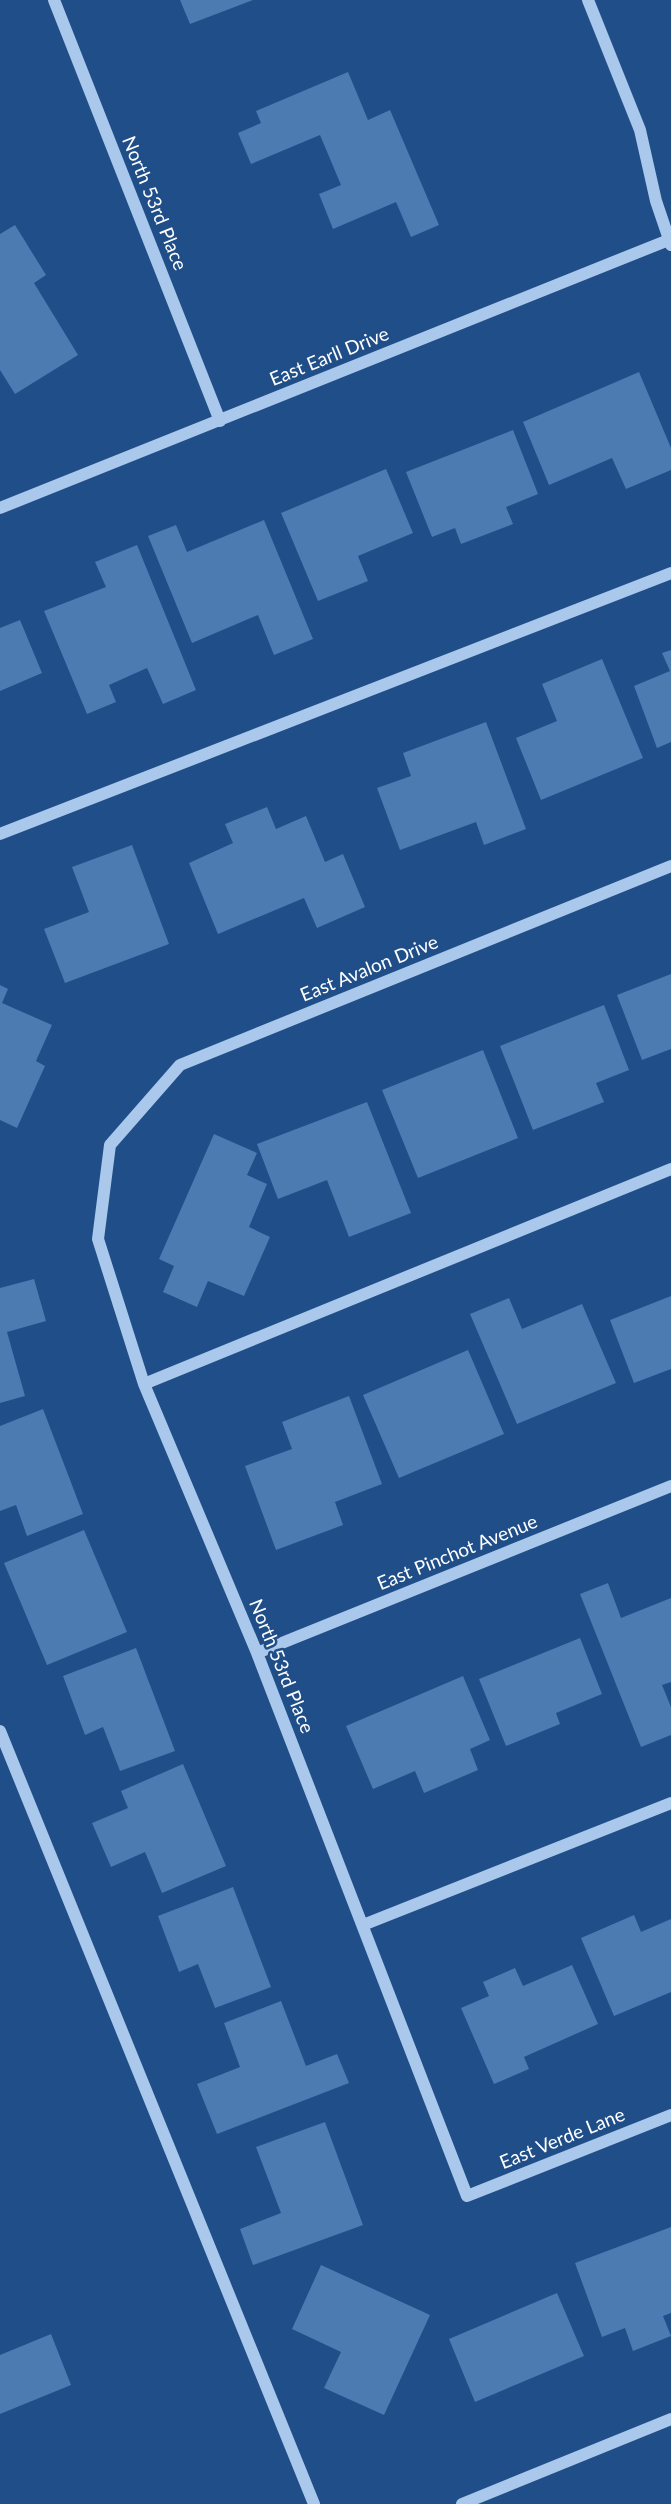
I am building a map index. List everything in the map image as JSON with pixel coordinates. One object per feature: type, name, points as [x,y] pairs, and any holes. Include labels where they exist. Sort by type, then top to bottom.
[{"type":"street","name":"North 53rd Place","points":[[54,0],[220,421]]},
{"type":"street","points":[[588,0],[640,130],[656,201],[670,241]]},
{"type":"street","name":"East Earll Drive","points":[[0,508],[670,241]]},
{"type":"street","points":[[0,834],[671,573]]},
{"type":"street","name":"East Avalon Drive","points":[[110,1145],[180,1065],[671,866]]},
{"type":"street","name":"North 53rd Place","points":[[110,1145],[98,1239],[144,1384],[257,1653],[467,2196]]},
{"type":"street","points":[[144,1384],[671,1169]]},
{"type":"street","name":"East Pinchot Avenue","points":[[257,1653],[671,1486]]},
{"type":"street","points":[[0,1731],[314,2504]]},
{"type":"street","points":[[363,1925],[671,1803]]},
{"type":"street","name":"East Verde Lane","points":[[467,2196],[671,2116]]},
{"type":"street","points":[[462,2504],[671,2419]]},
{"type":"building","points":[[180,0],[253,0],[190,24]]},
{"type":"building","points":[[348,72],[368,120],[390,110],[439,225],[411,237],[396,202],[333,229],[319,194],[341,185],[320,135],[251,164],[238,133],[261,123],[256,111]]},
{"type":"building","points":[[15,225],[46,275],[34,283],[78,355],[15,394],[0,370],[0,234]]},
{"type":"building","points":[[639,372],[671,448],[671,470],[626,489],[612,458],[549,485],[523,422]]},
{"type":"building","points":[[513,430],[538,494],[506,507],[513,524],[461,544],[455,528],[432,537],[406,472]]},
{"type":"building","points":[[386,469],[413,533],[358,556],[368,581],[318,601],[281,513]]},
{"type":"building","points":[[264,520],[313,639],[274,655],[258,615],[192,643],[148,536],[176,525],[187,552]]},
{"type":"building","points":[[137,545],[196,690],[163,704],[147,668],[109,685],[116,702],[87,714],[44,611],[106,587],[95,562]]},
{"type":"building","points":[[20,620],[42,673],[0,691],[0,628]]},
{"type":"building","points":[[671,650],[671,742],[657,748],[634,686],[670,671],[662,653]]},
{"type":"building","points":[[602,659],[643,758],[541,800],[516,738],[557,721],[542,684]]},
{"type":"building","points":[[486,722],[526,829],[484,845],[476,822],[400,850],[377,788],[411,776],[403,753]]},
{"type":"building","points":[[267,807],[276,829],[306,816],[325,862],[343,854],[365,907],[317,928],[304,898],[218,934],[189,863],[233,843],[225,824]]},
{"type":"building","points":[[132,845],[169,944],[65,983],[44,929],[89,912],[72,867]]},
{"type":"building","points":[[671,974],[671,1049],[642,1060],[617,995]]},
{"type":"building","points":[[0,985],[8,989],[2,1003],[52,1025],[36,1061],[45,1066],[17,1128],[0,1120]]},
{"type":"building","points":[[604,1005],[629,1070],[596,1083],[604,1102],[533,1130],[500,1046]]},
{"type":"building","points":[[483,1050],[518,1138],[418,1178],[382,1090]]},
{"type":"building","points":[[367,1102],[411,1213],[349,1237],[327,1180],[278,1199],[257,1144]]},
{"type":"building","points":[[214,1134],[257,1153],[247,1175],[267,1184],[249,1227],[270,1237],[244,1296],[208,1281],[197,1307],[163,1292],[174,1266],[159,1259]]},
{"type":"building","points":[[34,1279],[46,1321],[7,1332],[25,1396],[0,1403],[0,1288]]},
{"type":"building","points":[[671,1296],[671,1369],[634,1383],[610,1320]]},
{"type":"building","points":[[509,1298],[522,1329],[582,1304],[616,1383],[517,1424],[470,1314]]},
{"type":"building","points":[[468,1350],[504,1434],[399,1478],[363,1395]]},
{"type":"building","points":[[349,1396],[382,1484],[335,1502],[343,1525],[276,1550],[245,1466],[292,1449],[282,1422]]},
{"type":"building","points":[[43,1409],[83,1514],[27,1536],[16,1505],[0,1511],[0,1426]]},
{"type":"building","points":[[84,1530],[127,1632],[47,1665],[4,1563]]},
{"type":"building","points":[[608,1583],[621,1618],[671,1598],[671,1682],[662,1685],[671,1707],[671,1735],[641,1747],[580,1594]]},
{"type":"building","points":[[580,1638],[602,1694],[556,1713],[560,1724],[506,1746],[479,1679]]},
{"type":"building","points":[[136,1648],[175,1751],[120,1771],[103,1727],[85,1735],[63,1676]]},
{"type":"building","points":[[463,1676],[490,1740],[470,1749],[478,1770],[424,1793],[415,1771],[373,1789],[346,1726]]},
{"type":"building","points":[[183,1764],[226,1866],[162,1893],[145,1852],[111,1867],[92,1823],[128,1808],[121,1791]]},
{"type":"building","points":[[233,1887],[271,1987],[215,2008],[198,1964],[179,1972],[158,1916]]},
{"type":"building","points":[[634,1915],[641,1932],[671,1919],[671,1992],[614,2016],[581,1938]]},
{"type":"building","points":[[572,1965],[598,2024],[524,2057],[529,2069],[494,2084],[461,2008],[489,1996],[483,1982],[515,1968],[523,1986]]},
{"type":"building","points":[[281,2001],[306,2066],[337,2054],[349,2083],[217,2134],[197,2084],[240,2067],[224,2023]]},
{"type":"building","points":[[325,2122],[363,2225],[253,2265],[240,2229],[281,2213],[256,2147]]},
{"type":"building","points":[[671,2227],[671,2313],[663,2316],[671,2336],[633,2351],[625,2328],[602,2337],[575,2263]]},
{"type":"building","points":[[321,2265],[430,2315],[384,2415],[324,2388],[341,2352],[292,2329]]},
{"type":"building","points":[[557,2293],[584,2356],[475,2402],[449,2339]]},
{"type":"building","points":[[51,2334],[71,2385],[0,2414],[0,2355]]}]
